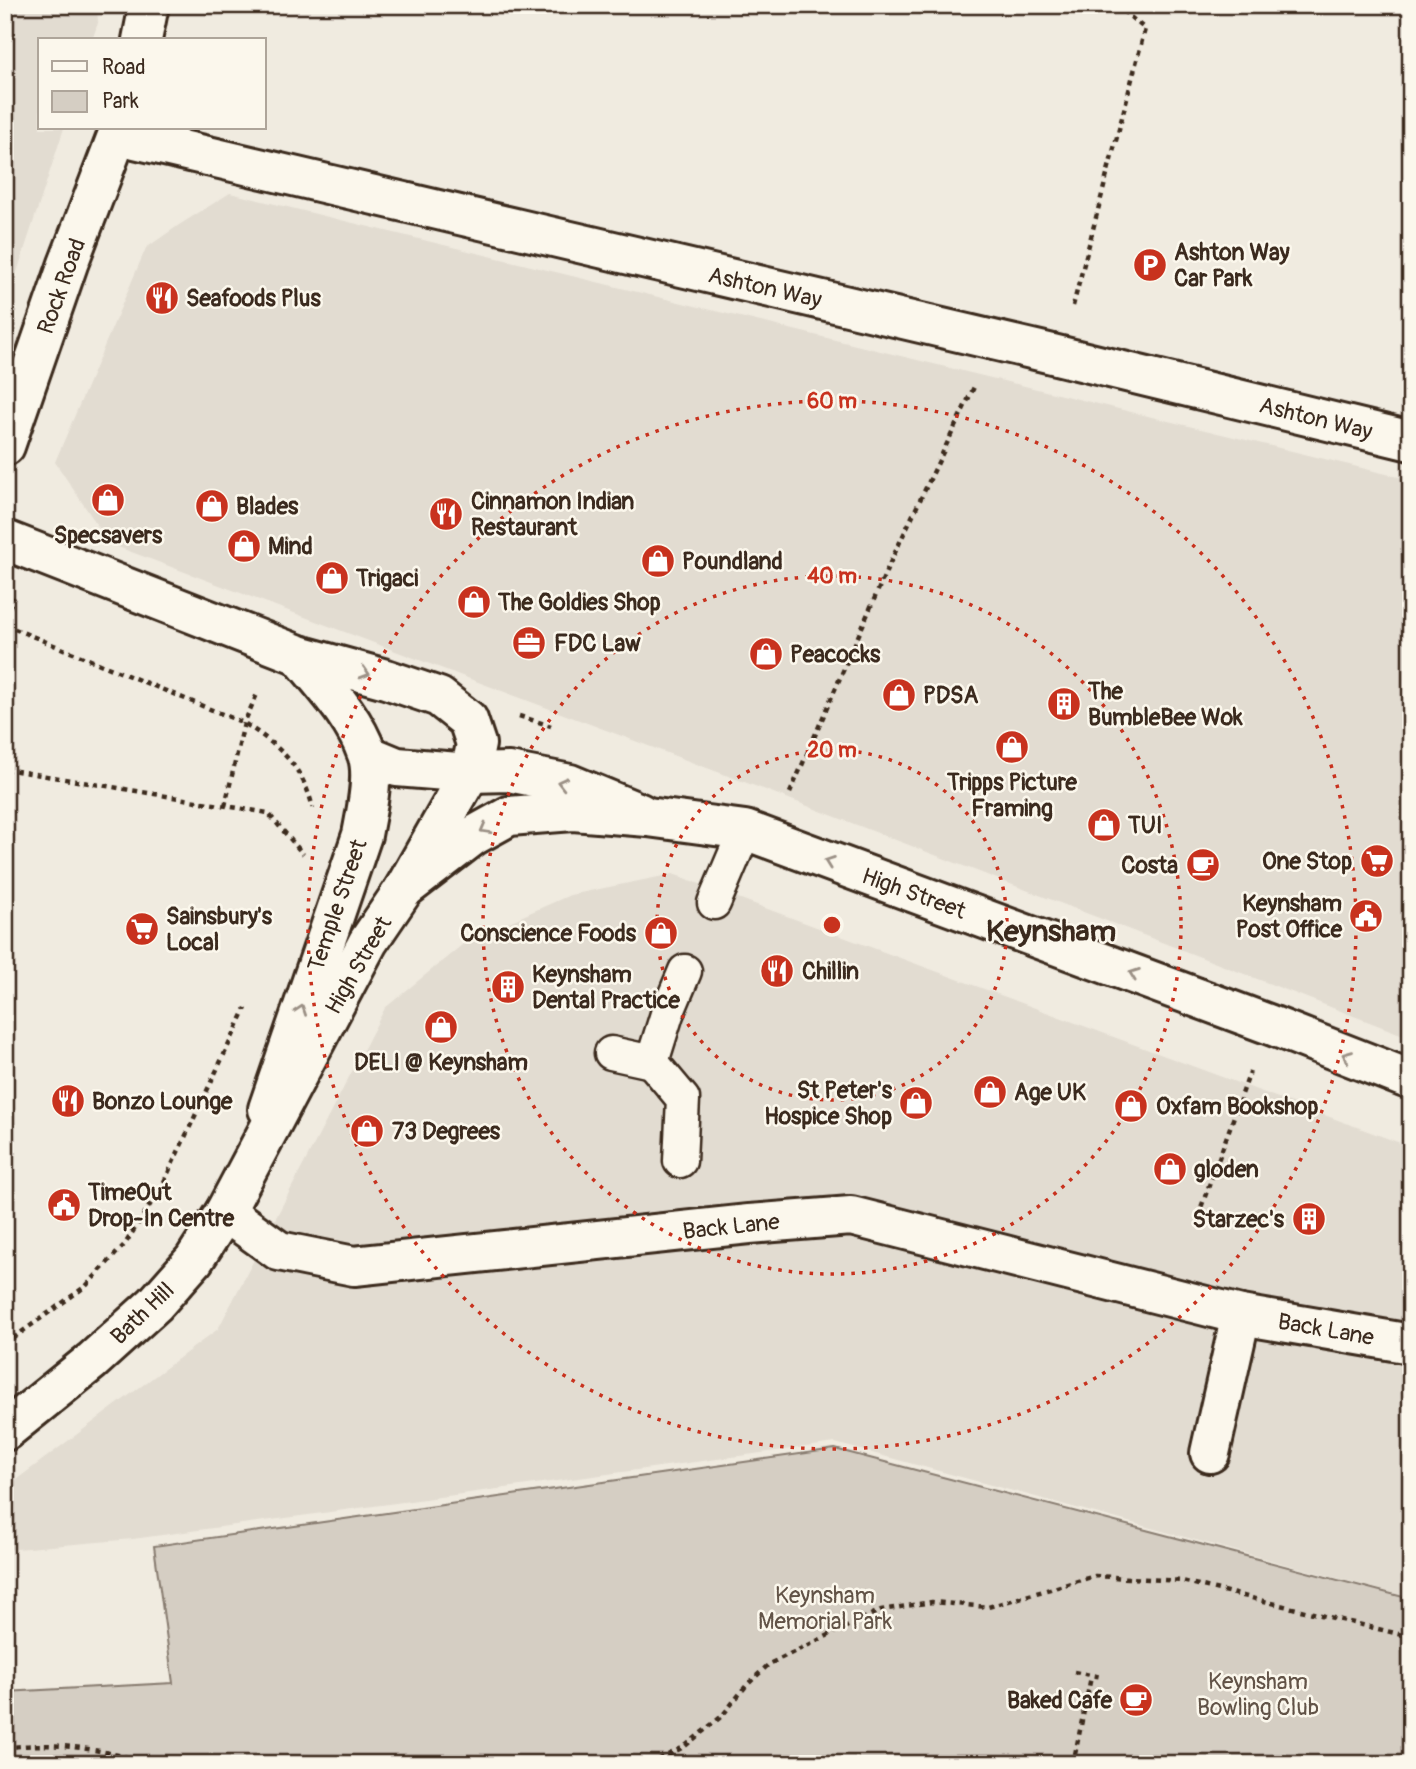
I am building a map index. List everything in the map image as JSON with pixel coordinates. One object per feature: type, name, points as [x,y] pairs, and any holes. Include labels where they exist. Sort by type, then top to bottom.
[{"type":"street","points":[[142,38],[149,5]]},
{"type":"street","name":"Ashton Way","points":[[119,132],[1411,441]]},
{"type":"street","name":"Rock Road","points":[[5,446],[68,264],[119,132]]},
{"type":"street","points":[[5,540],[288,650],[439,697],[468,720],[476,744],[470,773],[404,888]]},
{"type":"street","name":"Temple Street","points":[[248,1168],[362,835],[369,797],[368,755],[348,717],[288,650]]},
{"type":"street","name":"High Street","points":[[368,755],[397,767],[470,773],[509,772],[570,785],[648,817]]},
{"type":"street","name":"High Street","points":[[248,1168],[368,942],[404,888],[473,836],[509,816],[573,811],[648,817],[758,835],[1268,1024],[1411,1080]]},
{"type":"street","name":"Bath Hill","points":[[5,1431],[92,1361],[155,1304],[194,1260],[225,1212],[248,1168]]},
{"type":"street","name":"Back Lane","points":[[225,1212],[279,1251],[354,1266],[749,1224],[851,1216],[1241,1315],[1411,1344]]},
{"type":"street","points":[[1210,1453],[1241,1315]]},
{"type":"lane","points":[[714,903],[758,835]]},
{"type":"lane","points":[[652,1062],[667,1014],[685,971]]},
{"type":"lane","points":[[611,1053],[652,1062],[683,1099],[680,1161]]},
{"type":"path","points":[[1041,351],[1049,310],[1071,316],[1145,29],[1116,5]]},
{"type":"path","points":[[758,835],[996,342]]},
{"type":"path","points":[[5,625],[244,723],[277,745],[296,768],[312,805],[314,817]]},
{"type":"path","points":[[225,806],[244,723],[288,650]]},
{"type":"path","points":[[5,769],[268,813],[301,850]]},
{"type":"path","points":[[5,1345],[86,1286],[125,1244],[162,1186],[249,1002]]},
{"type":"path","points":[[1198,1216],[1268,1024]]},
{"type":"path","points":[[650,1764],[684,1746],[722,1716],[746,1686],[769,1664],[880,1609],[932,1602],[988,1607],[1095,1576],[1182,1581],[1411,1637]]},
{"type":"path","points":[[1074,1672],[1102,1677]]},
{"type":"path","points":[[1073,1764],[1091,1677]]},
{"type":"path","points":[[5,1748],[70,1745],[152,1764]]},
{"type":"shaded area","points":[[5,5],[97,5],[98,23],[93,38],[38,38],[38,130],[63,130],[5,309]]},
{"type":"shaded area","points":[[230,193],[1411,480],[1411,1038],[771,792],[110,544],[55,462],[146,248]]},
{"type":"shaded area","points":[[673,874],[1411,1147],[1411,1598],[835,1443],[133,1539],[5,1550],[5,1488],[218,1329],[385,1008],[468,940],[570,895]]},
{"type":"green space","name":"Keynsham Memorial Park","points":[[835,1449],[1411,1599],[1411,1764],[5,1764],[5,1692],[173,1683],[154,1546]]},
{"type":"place","name":"Ashton Way Car Park","points":[[1150,265]]},
{"type":"place","name":"Seafoods Plus","points":[[162,298]]},
{"type":"place","name":"Specsavers","points":[[108,500]]},
{"type":"place","name":"Blades","points":[[212,506]]},
{"type":"place","name":"Cinnamon Indian Restaurant","points":[[446,514]]},
{"type":"place","name":"Mind","points":[[244,546]]},
{"type":"place","name":"Poundland","points":[[658,561]]},
{"type":"place","name":"Trigaci","points":[[332,578]]},
{"type":"place","name":"The Goldies Shop","points":[[474,602]]},
{"type":"place","name":"FDC Law","points":[[529,643]]},
{"type":"place","name":"Peacocks","points":[[766,654]]},
{"type":"place","name":"PDSA","points":[[899,695]]},
{"type":"place","name":"The BumbleBee Wok","points":[[1064,704]]},
{"type":"place","name":"Tripps Picture Framing","points":[[1012,747]]},
{"type":"place","name":"TUI","points":[[1104,825]]},
{"type":"place","name":"One Stop","points":[[1377,861]]},
{"type":"place","name":"Costa","points":[[1203,865]]},
{"type":"place","name":"Keynsham Post Office","points":[[1366,916]]},
{"type":"place","name":"Sainsbury's Local","points":[[142,929]]},
{"type":"place","name":"Conscience Foods","points":[[661,933]]},
{"type":"place","name":"Chillin","points":[[777,971]]},
{"type":"place","name":"Keynsham Dental Practice","points":[[508,987]]},
{"type":"place","name":"DELI @ Keynsham","points":[[441,1027]]},
{"type":"place","name":"Age UK","points":[[990,1092]]},
{"type":"place","name":"Bonzo Lounge","points":[[68,1101]]},
{"type":"place","name":"St Peter's Hospice Shop","points":[[916,1103]]},
{"type":"place","name":"Oxfam Bookshop","points":[[1131,1106]]},
{"type":"place","name":"73 Degrees","points":[[367,1131]]},
{"type":"place","name":"gloden","points":[[1170,1169]]},
{"type":"place","name":"TimeOut Drop-In Centre","points":[[64,1205]]},
{"type":"place","name":"Starzec's","points":[[1309,1219]]},
{"type":"place","name":"Baked Cafe","points":[[1136,1700]]},
{"type":"district","name":"Keynsham","points":[[1051,931]]},
{"type":"park label","name":"Keynsham Bowling Club","points":[[1258,1694]]}]
